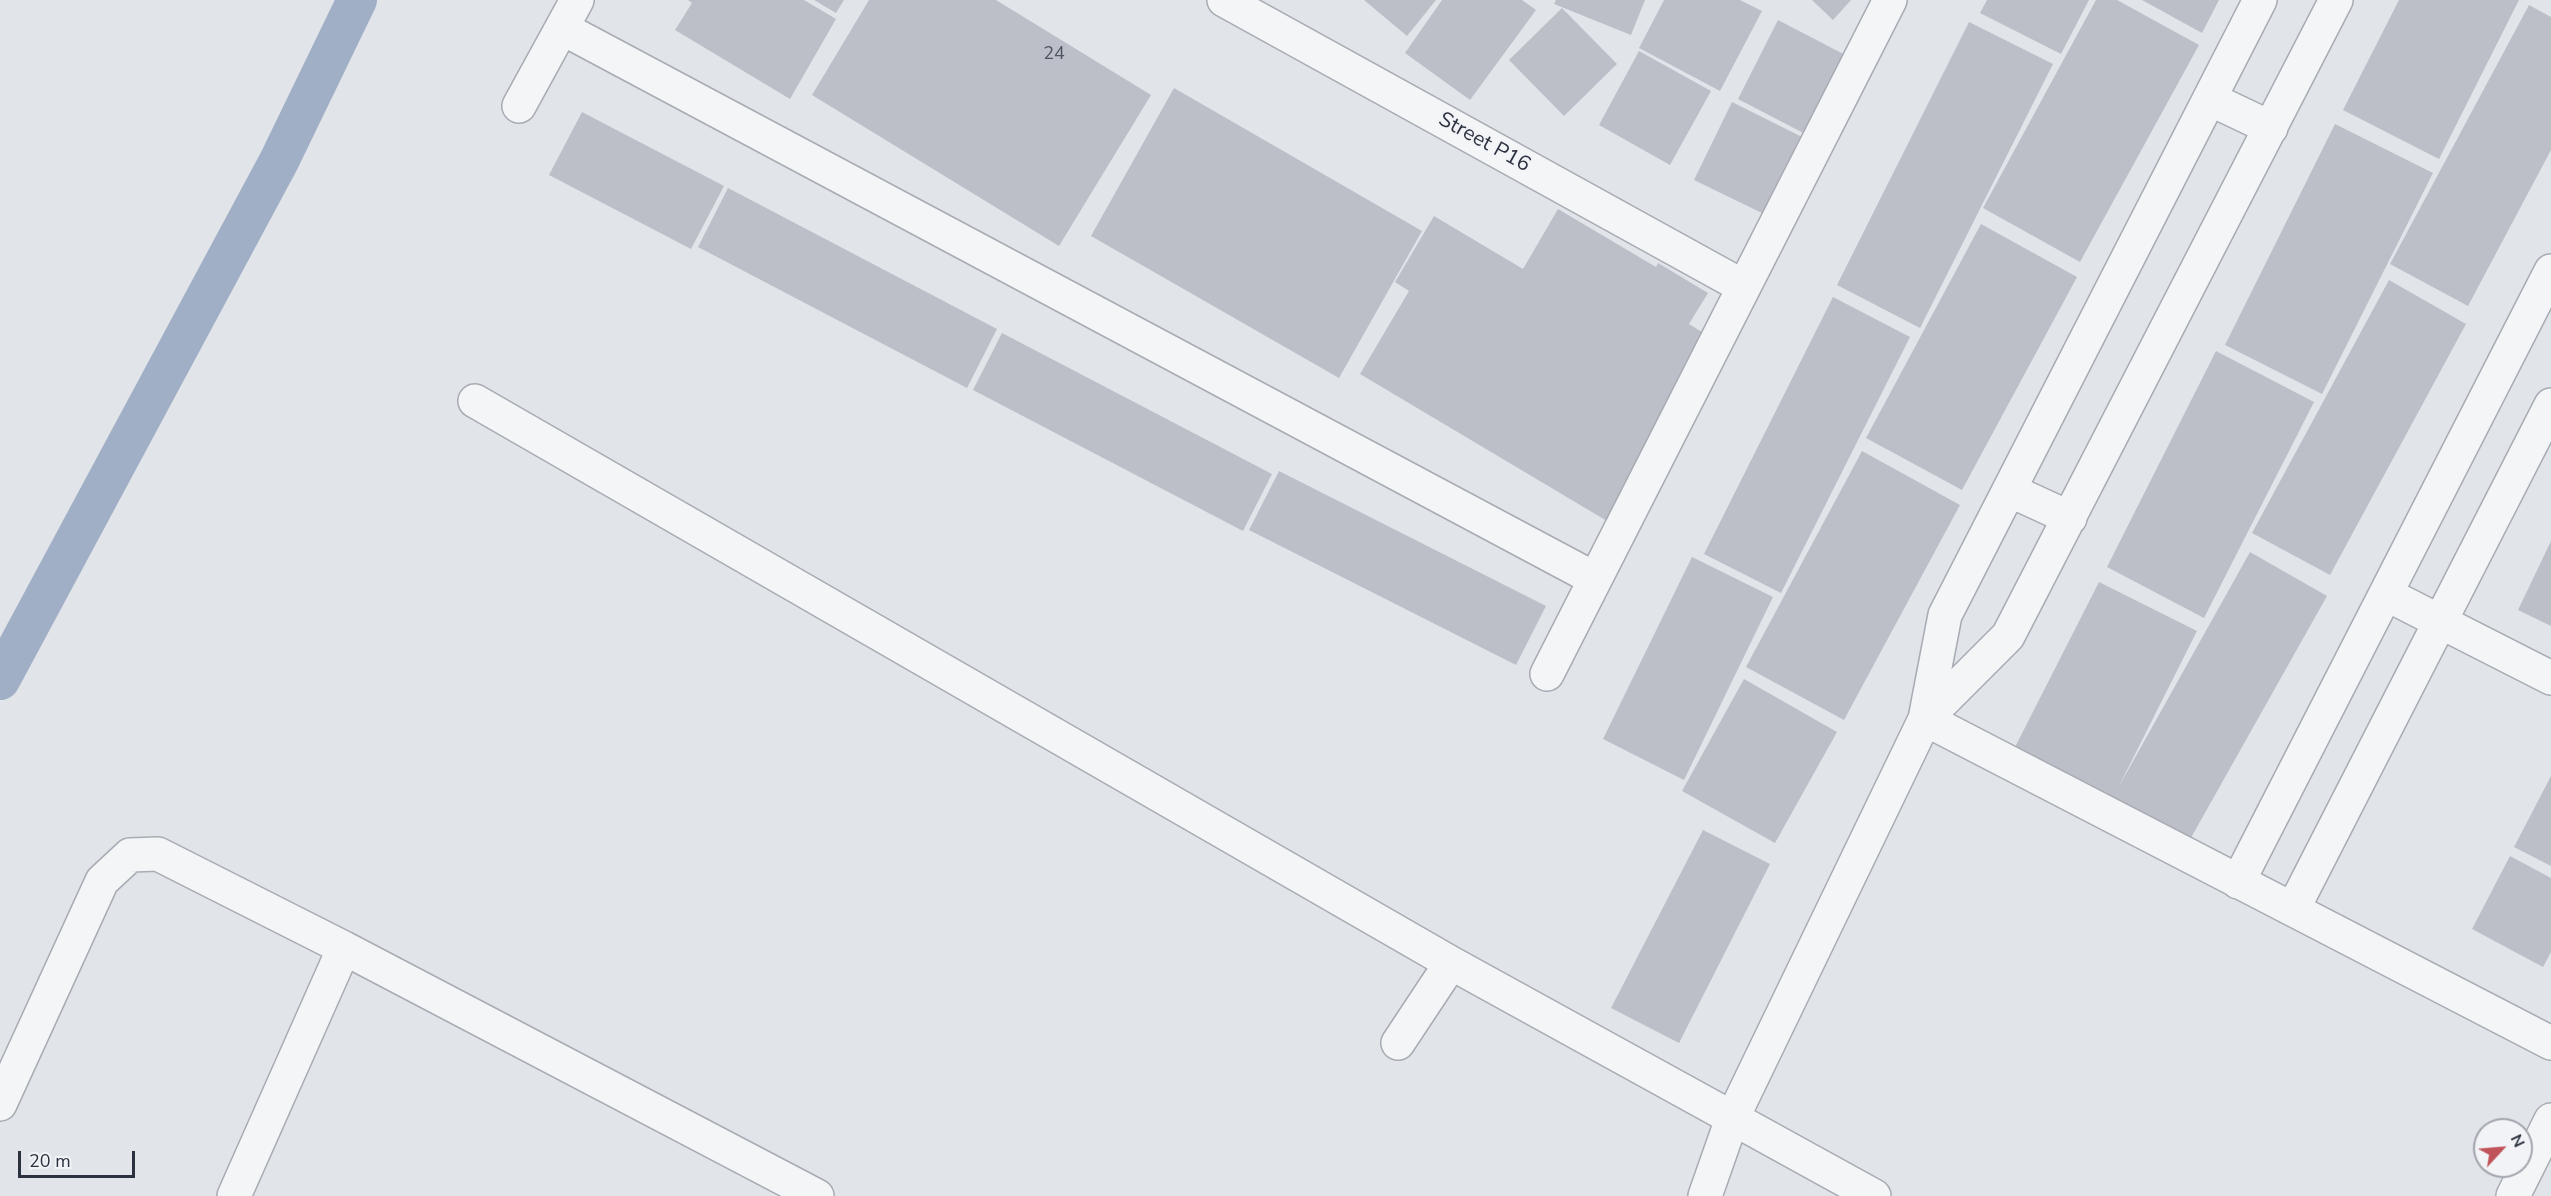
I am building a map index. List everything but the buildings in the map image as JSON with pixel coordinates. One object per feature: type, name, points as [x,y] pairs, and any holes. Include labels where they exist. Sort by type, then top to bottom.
[{"type":"street","points":[[519,106],[577,0]]},
{"type":"street","name":"Street P16","points":[[1224,0],[1744,287]]},
{"type":"street","points":[[1547,674],[1890,0]]},
{"type":"street","points":[[1705,1196],[1732,1119],[1925,719],[1945,615],[2260,0]]},
{"type":"street","points":[[1925,719],[2008,636],[2336,0]]},
{"type":"street","points":[[562,28],[1595,579]]},
{"type":"street","points":[[2210,99],[2271,128]]},
{"type":"street","points":[[2238,882],[2548,284]]},
{"type":"street","points":[[475,402],[1451,963],[1874,1196]]},
{"type":"street","points":[[2293,909],[2551,405]]},
{"type":"street","points":[[2009,490],[2070,518]]},
{"type":"street","points":[[2386,594],[2551,678]]},
{"type":"street","points":[[1925,719],[2551,1043]]},
{"type":"street","points":[[0,1104],[102,881],[130,855],[158,854],[344,948],[817,1196]]},
{"type":"street","points":[[234,1196],[344,948]]},
{"type":"street","points":[[1398,1043],[1451,963]]},
{"type":"street","points":[[2513,1196],[2551,1120]]},
{"type":"waterway","points":[[0,680],[279,161],[357,0]]}]
